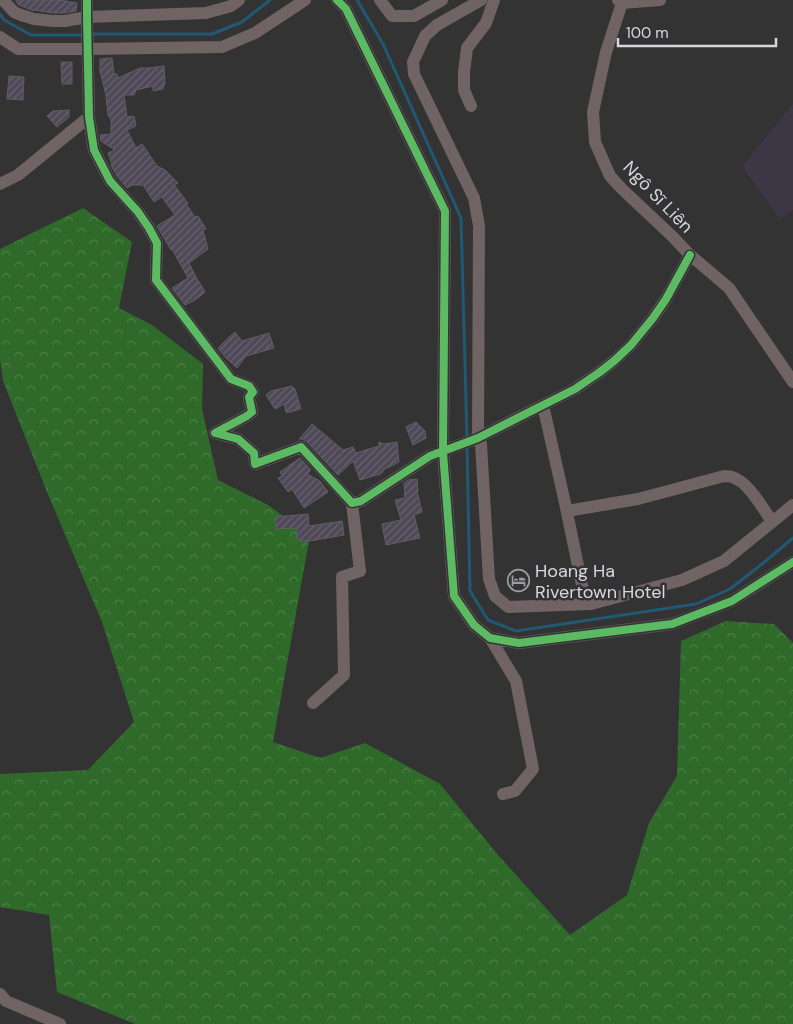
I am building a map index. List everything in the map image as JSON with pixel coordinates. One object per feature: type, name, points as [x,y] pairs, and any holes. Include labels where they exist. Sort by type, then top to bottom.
[{"type":"street","points":[[3,0],[14,12],[34,19],[54,21],[86,17],[206,13],[231,6],[239,0]]},
{"type":"street","points":[[87,0],[89,117],[94,150],[110,181],[138,212],[157,243],[156,280],[231,380],[249,386],[253,392],[249,397],[252,412],[215,433],[238,439],[254,453],[255,464],[301,448],[352,503],[360,571],[342,577],[344,675],[313,703]]},
{"type":"street","points":[[0,37],[18,49],[222,47],[255,33],[305,0]]},
{"type":"street","points":[[337,0],[346,10],[446,211],[446,450],[454,596],[474,625],[490,638],[516,681],[533,769],[515,791],[503,794]]},
{"type":"street","points":[[380,0],[392,16],[414,16],[442,0]]},
{"type":"street","points":[[481,0],[437,25],[425,36],[412,62],[414,74],[474,198],[479,226],[476,438],[481,444],[489,579],[495,596],[508,607],[591,604],[682,580],[724,561],[793,505]]},
{"type":"street","points":[[471,106],[464,90],[464,72],[468,48],[486,23],[494,0]]},
{"type":"street","points":[[620,2],[660,0]]},
{"type":"street","name":"Ngô Sĩ Liên","points":[[620,2],[606,52],[593,112],[594,142],[610,176],[622,189],[673,237],[690,256],[729,288],[793,382]]},
{"type":"street","points":[[0,184],[18,175],[89,117]]},
{"type":"street","points":[[352,503],[361,501],[430,456],[476,438],[543,405],[575,389],[600,372],[625,350],[653,318],[690,256]]},
{"type":"street","points":[[543,405],[586,604]]},
{"type":"street","points":[[567,511],[638,499],[724,476],[733,477],[744,484],[772,521]]},
{"type":"street","points":[[490,638],[519,643],[672,624],[732,601],[793,562]]},
{"type":"street","points":[[0,994],[6,1001],[60,1024]]},
{"type":"shaded area","points":[[793,104],[793,210],[780,219],[742,166]]},
{"type":"green space","points":[[83,208],[132,242],[119,308],[152,325],[203,364],[202,409],[218,480],[268,505],[283,516],[311,529],[273,742],[320,758],[365,743],[440,784],[498,855],[570,935],[627,895],[649,823],[677,776],[681,641],[726,621],[774,624],[793,643],[793,1024],[135,1024],[57,992],[49,915],[0,907],[0,774],[88,770],[134,722],[102,622],[3,381],[0,360],[0,249]]},
{"type":"building","points":[[16,0],[60,0],[77,3],[76,11],[53,13],[34,11],[19,5]]},
{"type":"building","points":[[112,58],[114,74],[117,74],[118,78],[140,68],[164,66],[165,82],[163,89],[153,91],[153,86],[136,90],[134,95],[124,95],[127,117],[134,116],[136,126],[127,130],[136,148],[142,144],[157,166],[165,170],[178,183],[174,185],[188,203],[186,204],[195,217],[198,216],[206,229],[203,230],[208,249],[189,263],[205,292],[185,305],[172,288],[188,278],[157,226],[175,215],[162,197],[154,202],[143,185],[132,185],[127,188],[111,165],[108,153],[115,150],[101,141],[100,135],[111,134],[111,119],[108,115],[106,95],[100,71],[100,59]]},
{"type":"building","points":[[61,62],[72,62],[72,84],[62,84]]},
{"type":"building","points":[[9,76],[24,77],[23,100],[7,99]]},
{"type":"building","points":[[69,110],[69,117],[57,127],[47,116],[53,111]]},
{"type":"building","points":[[235,332],[242,341],[269,333],[274,348],[246,356],[237,368],[218,348]]},
{"type":"building","points":[[292,386],[295,389],[301,409],[286,412],[284,404],[275,409],[266,395],[271,391]]},
{"type":"building","points":[[416,422],[425,431],[426,438],[413,445],[406,427]]},
{"type":"building","points":[[312,424],[343,450],[353,447],[356,453],[379,446],[379,442],[384,444],[397,442],[399,462],[383,470],[380,474],[360,480],[353,461],[338,475],[307,442],[299,439]]},
{"type":"building","points":[[300,458],[311,470],[307,474],[320,481],[328,492],[304,508],[292,489],[288,492],[278,478],[282,476],[280,472]]},
{"type":"building","points":[[417,479],[417,491],[422,512],[414,515],[420,538],[386,545],[382,524],[401,520],[395,500],[405,498],[404,483],[408,480]]},
{"type":"building","points":[[308,514],[309,526],[342,521],[344,535],[304,542],[297,539],[296,528],[276,529],[275,517]]},
{"type":"waterway","points":[[90,34],[212,34],[242,22],[270,0]]},
{"type":"waterway","points":[[357,0],[383,44],[461,218],[467,439]]},
{"type":"waterway","points":[[0,14],[4,20],[31,35],[84,35]]},
{"type":"waterway","points":[[467,446],[470,591],[488,620],[516,631],[696,604],[730,589],[793,538]]},
{"type":"cycle path","points":[[87,0],[89,117],[94,150],[110,181],[138,212],[157,243],[156,280],[231,379],[249,386],[253,392],[249,397],[252,412],[215,433],[238,439],[254,453],[255,464],[301,447],[352,503],[361,501],[430,456],[478,438],[575,389],[600,372],[631,345],[653,318],[666,299],[690,255]]},
{"type":"cycle path","points":[[337,0],[346,9],[445,211],[443,452],[454,596],[474,625],[490,638],[519,643],[672,624],[732,601],[793,562]]},
{"type":"place","name":"Hoang Ha Rivertown Hotel","points":[[519,581]]}]
